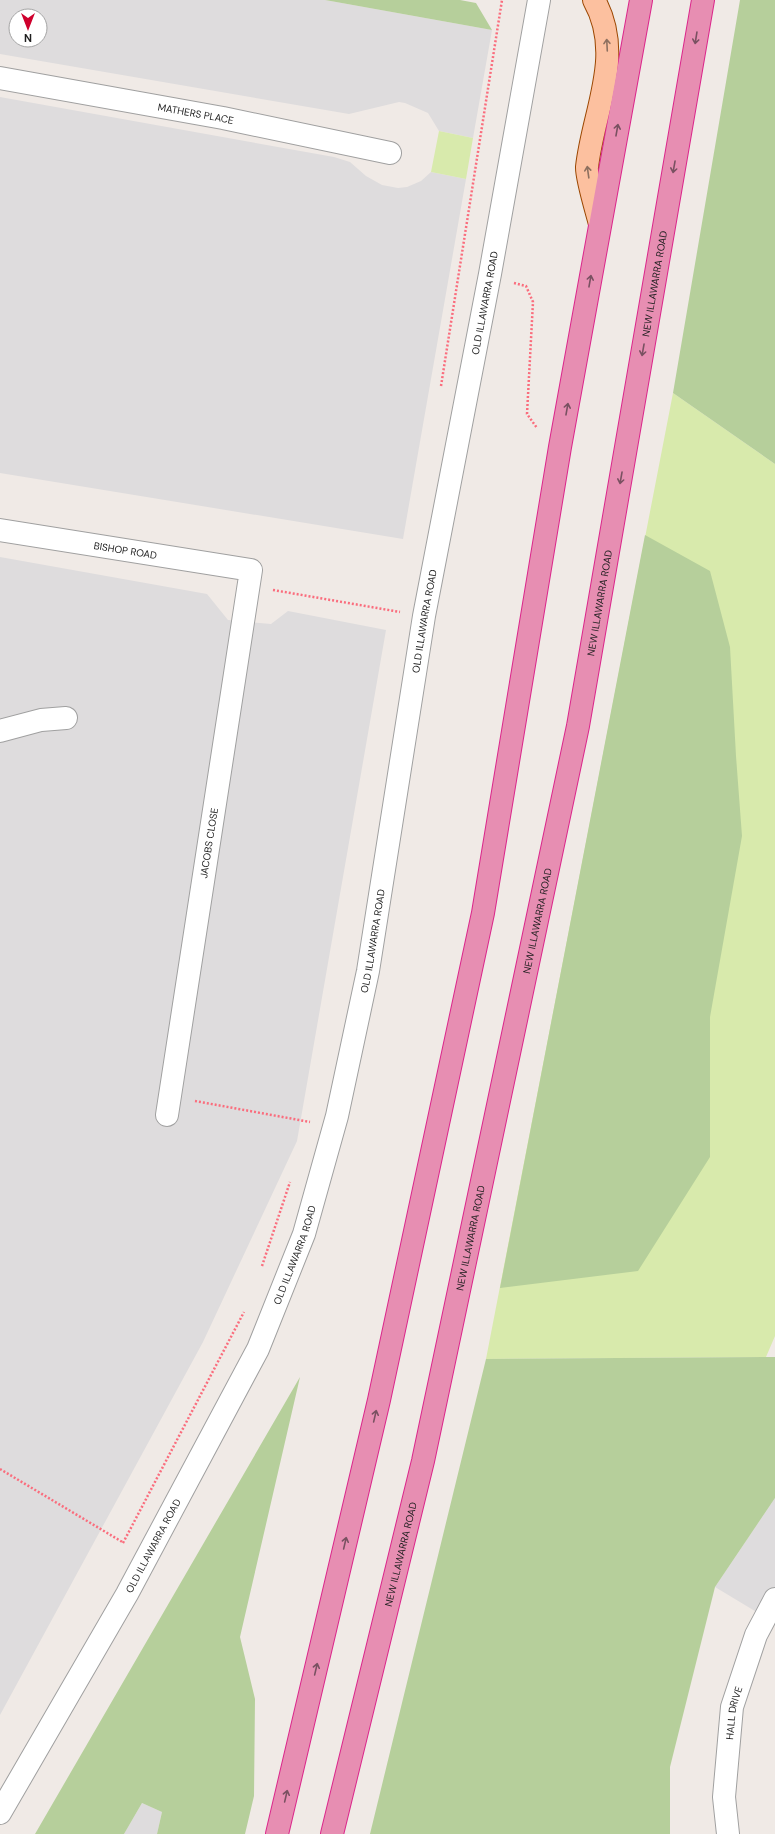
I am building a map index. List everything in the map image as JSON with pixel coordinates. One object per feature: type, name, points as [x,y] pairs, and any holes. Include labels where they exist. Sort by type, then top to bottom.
[{"type":"highway","points":[[277,1834],[379,1400],[483,913],[560,447],[641,0]]},
{"type":"highway","name":"NEW ILLAWARRA ROAD","points":[[332,1834],[424,1462],[578,726],[703,0]]},
{"type":"main road","points":[[594,0],[604,23],[607,39],[606,75],[587,169],[600,224]]},
{"type":"street","name":"OLD ILLAWARRA ROAD","points":[[0,1813],[127,1594],[258,1349],[304,1234],[337,1116],[368,971],[424,616],[490,274],[539,0]]},
{"type":"street","name":"MATHERS PLACE","points":[[0,78],[223,118],[390,153]]},
{"type":"street","name":"BISHOP ROAD","points":[[0,530],[250,578]]},
{"type":"street","name":"JACOBS CLOSE","points":[[168,1106],[250,578]]},
{"type":"street","points":[[0,731],[41,720],[66,718]]},
{"type":"street","name":"HALL DRIVE","points":[[728,1834],[724,1797],[732,1707],[756,1634],[775,1599]]},
{"type":"path","points":[[440,391],[502,0]]},
{"type":"path","points":[[490,274],[526,286],[533,302],[527,414],[540,432],[560,447]]},
{"type":"path","points":[[250,578],[406,613]]},
{"type":"path","points":[[168,1106],[310,1122]]},
{"type":"path","points":[[308,1130],[312,1115]]},
{"type":"path","points":[[260,1271],[293,1174]]},
{"type":"path","points":[[120,1549],[246,1306]]},
{"type":"path","points":[[0,1469],[124,1543]]},
{"type":"shaded area","points":[[0,0],[325,0],[492,30],[473,138],[439,131],[428,113],[405,103],[399,102],[349,114],[0,54]]},
{"type":"shaded area","points":[[0,97],[334,157],[350,162],[366,176],[382,185],[398,188],[407,187],[421,181],[431,172],[466,179],[403,539],[0,473]]},
{"type":"shaded area","points":[[0,557],[207,594],[228,620],[271,624],[288,611],[386,630],[297,1141],[203,1342],[0,1715]]},
{"type":"shaded area","points":[[775,1498],[775,1623],[715,1587]]},
{"type":"shaded area","points":[[142,1803],[162,1812],[157,1834],[124,1834]]},
{"type":"green space","points":[[325,0],[460,0],[476,3],[492,30]]},
{"type":"green space","points":[[740,0],[775,0],[775,464],[673,393]]},
{"type":"green space","points":[[439,131],[473,138],[466,179],[431,172]]},
{"type":"green space","points":[[673,393],[775,464],[775,1336],[766,1357],[486,1359]]},
{"type":"green space","points":[[645,535],[710,571],[730,647],[742,836],[710,1017],[710,1157],[638,1271],[500,1288]]},
{"type":"green space","points":[[775,1357],[775,1498],[715,1587],[670,1767],[670,1834],[370,1834],[486,1359]]},
{"type":"green space","points":[[300,1377],[240,1637],[255,1699],[254,1796],[245,1834],[157,1834],[162,1812],[142,1803],[124,1834],[35,1834]]}]
